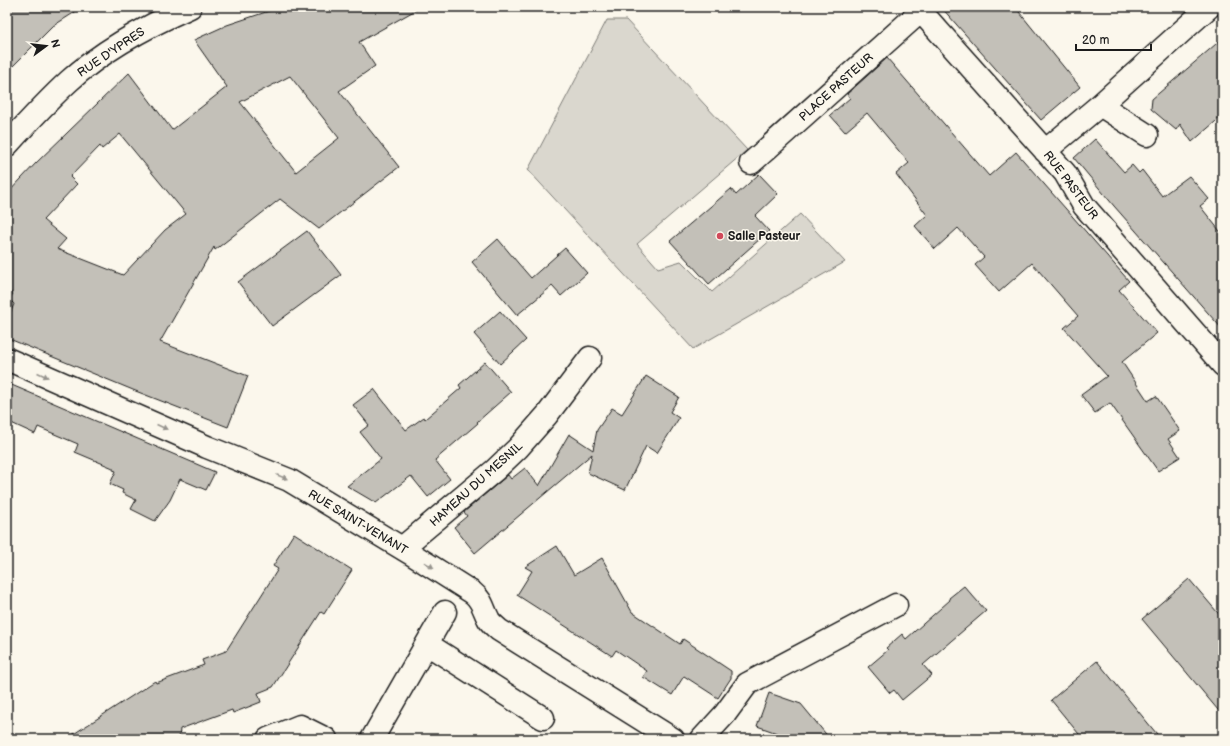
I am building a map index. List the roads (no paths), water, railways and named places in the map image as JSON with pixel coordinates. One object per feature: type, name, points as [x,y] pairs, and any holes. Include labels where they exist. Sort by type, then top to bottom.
[{"type":"street","name":"RUE D'YPRES","points":[[7,145],[69,81],[94,61],[137,33],[190,7]]},
{"type":"street","points":[[1045,151],[1100,105],[1209,7]]},
{"type":"street","name":"RUE PASTEUR","points":[[919,9],[1065,173],[1084,206],[1223,365]]},
{"type":"street","name":"PLACE PASTEUR","points":[[751,163],[919,9]]},
{"type":"street","points":[[1100,105],[1148,135]]},
{"type":"street","name":"HAMEAU DU MESNIL","points":[[402,548],[495,470],[518,448],[546,415],[590,358]]},
{"type":"street","name":"RUE SAINT-VENANT","points":[[7,359],[208,447],[289,480],[402,548],[479,598],[488,618],[499,630],[673,739]]},
{"type":"street","points":[[708,733],[747,684],[896,605]]},
{"type":"street","points":[[372,739],[445,612]]},
{"type":"street","points":[[427,644],[543,718]]},
{"type":"street","points":[[268,739],[300,726],[326,739]]},
{"type":"place","name":"Salle Pasteur","points":[[720,236]]}]
